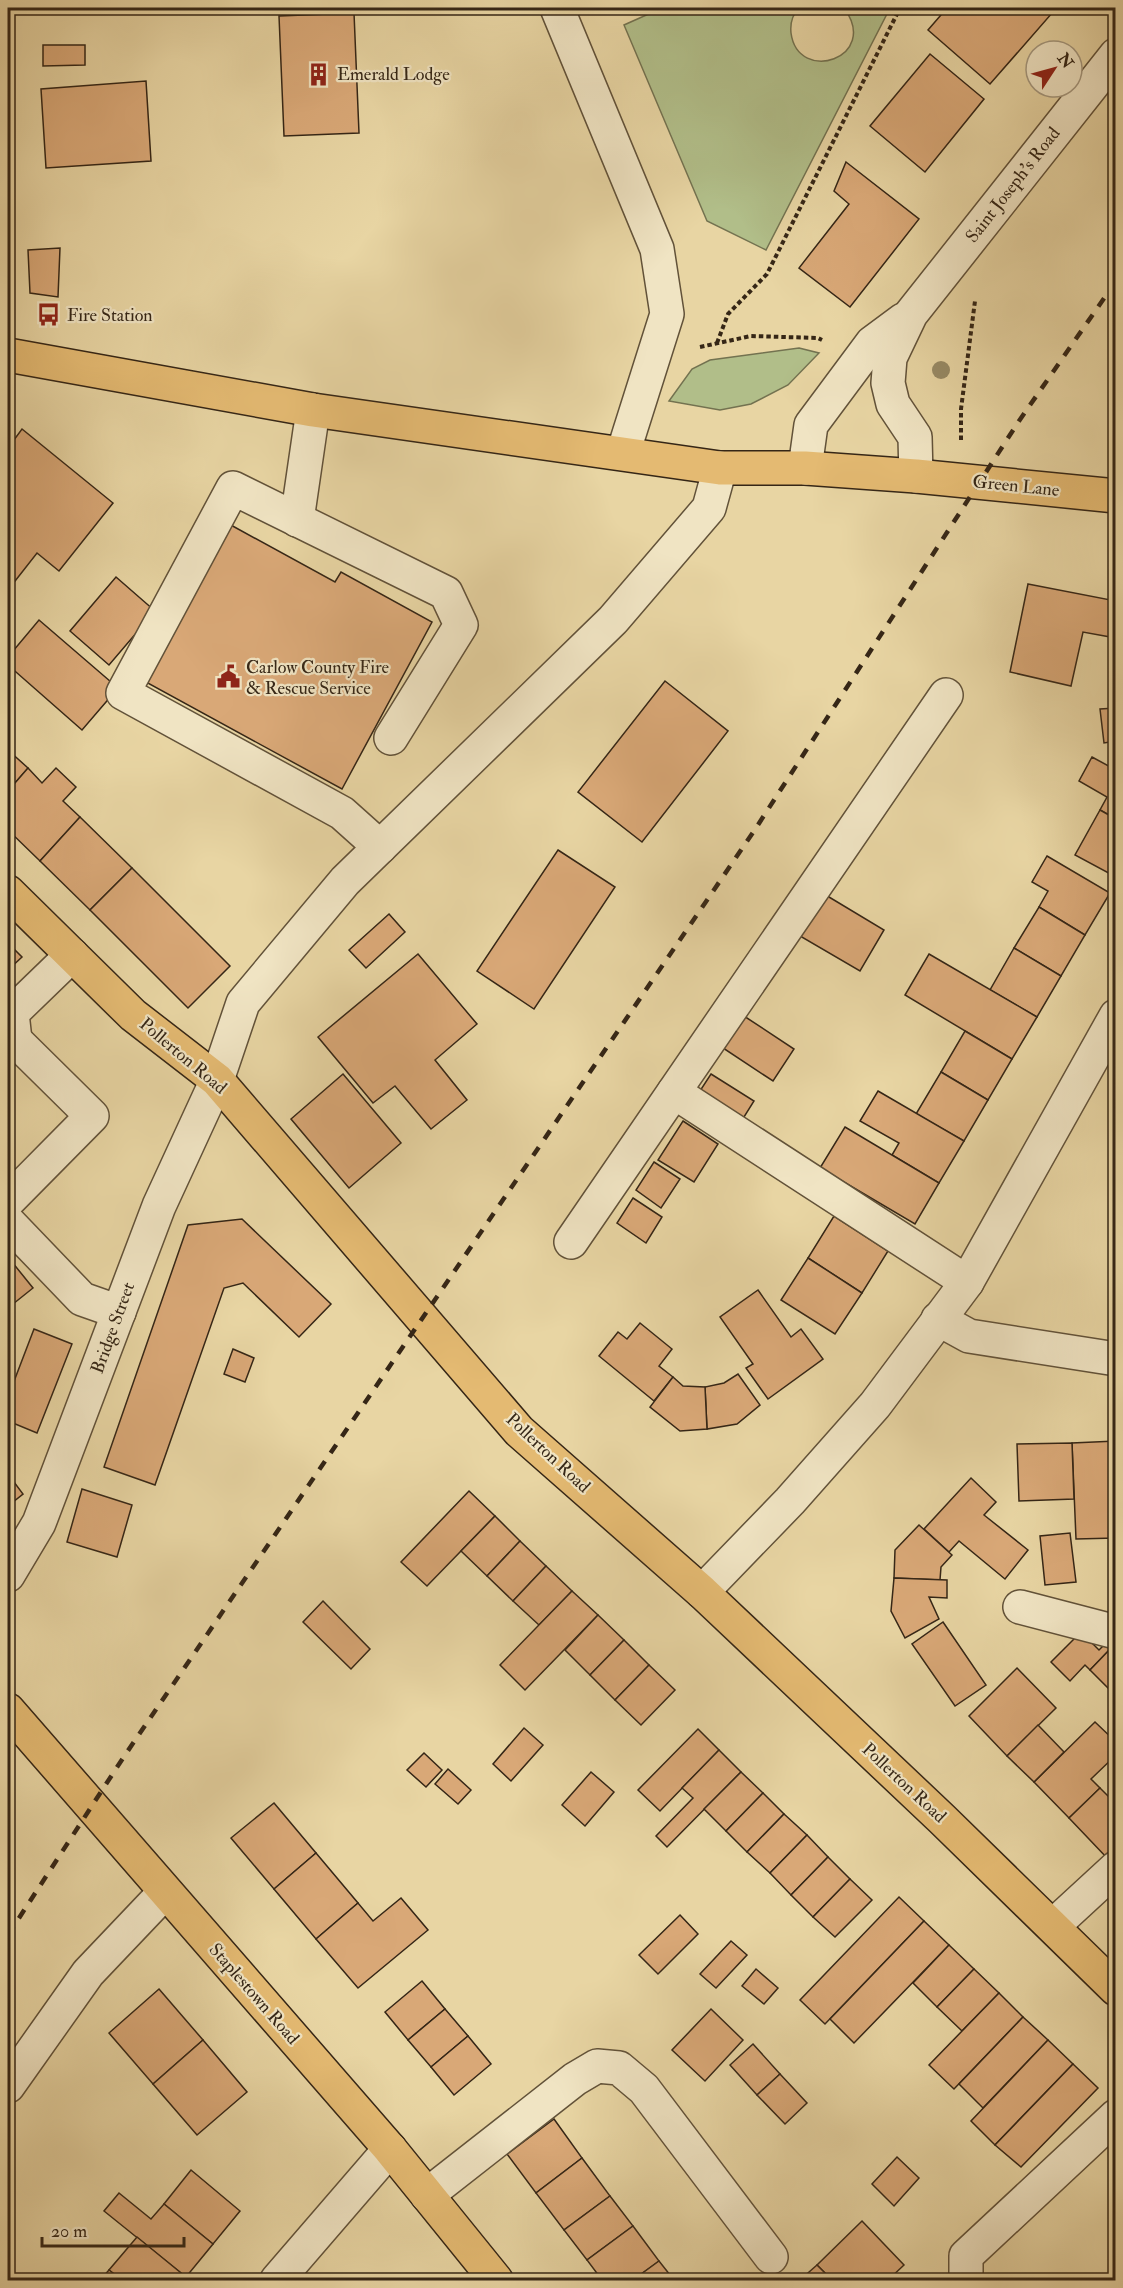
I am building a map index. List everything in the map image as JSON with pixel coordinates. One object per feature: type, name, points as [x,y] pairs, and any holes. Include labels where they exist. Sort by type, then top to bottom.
[{"type":"main road","name":"Green Lane","points":[[8,355],[312,410],[720,468],[805,468],[961,480],[1116,496]]},
{"type":"main road","name":"Pollerton Road","points":[[8,892],[133,1015],[217,1080],[519,1431],[702,1592],[1053,1926],[1116,1989]]},
{"type":"main road","name":"Staplestown Road","points":[[8,1710],[390,2149],[496,2280]]},
{"type":"street","points":[[557,8],[657,249],[667,315],[623,453]]},
{"type":"street","name":"Saint Joseph's Road","points":[[916,476],[915,437],[893,404],[888,383],[890,358],[911,314],[1116,55]]},
{"type":"street","name":"Saint Joseph's Road","points":[[805,468],[812,425],[872,343],[911,314]]},
{"type":"street","points":[[297,520],[312,410]]},
{"type":"street","name":"Bridge Street","points":[[8,1575],[39,1523],[159,1206],[217,1080],[243,1003],[345,880],[613,620],[709,508],[720,468]]},
{"type":"street","points":[[380,847],[342,813],[123,693],[233,488],[446,593],[461,625],[391,738]]},
{"type":"street","points":[[571,1242],[946,695]]},
{"type":"street","points":[[8,1201],[92,1116],[11,1043],[12,1013],[72,955]]},
{"type":"street","points":[[702,1592],[790,1502],[875,1405],[967,1282],[1116,1016]]},
{"type":"street","points":[[674,1092],[967,1282]]},
{"type":"street","points":[[8,1222],[82,1299],[119,1312]]},
{"type":"street","points":[[938,1319],[969,1336],[1116,1359]]},
{"type":"street","points":[[1020,1607],[1116,1632]]},
{"type":"street","points":[[1053,1926],[1116,1868]]},
{"type":"street","points":[[8,2086],[88,1973],[165,1892]]},
{"type":"street","points":[[427,2196],[575,2079],[597,2066],[619,2068],[644,2089],[771,2257]]},
{"type":"street","points":[[966,2280],[966,2256],[1116,2116]]},
{"type":"street","points":[[278,2280],[390,2149]]},
{"type":"path","points":[[717,343],[728,314],[767,274],[900,8]]},
{"type":"path","points":[[961,480],[961,409],[981,259],[966,245]]},
{"type":"path","points":[[655,356],[751,336],[818,338],[857,365]]},
{"type":"green space","points":[[662,8],[799,8],[793,16],[791,26],[797,49],[807,58],[821,61],[834,59],[845,52],[852,40],[853,26],[844,8],[890,8],[766,250],[707,221],[624,25]]},
{"type":"green space","points":[[799,348],[819,353],[788,385],[751,404],[720,410],[669,401],[692,369],[710,360]]},
{"type":"building","points":[[947,8],[1047,8],[1053,12],[1029,39],[1024,39],[1024,45],[990,84],[928,30]]},
{"type":"building","name":"Emerald Lodge","points":[[354,13],[359,133],[284,136],[279,16]]},
{"type":"building","points":[[43,45],[85,45],[85,65],[43,66]]},
{"type":"building","points":[[930,54],[984,99],[925,172],[870,126]]},
{"type":"building","points":[[146,81],[151,161],[46,168],[41,89]]},
{"type":"building","points":[[846,162],[919,219],[850,307],[799,268],[849,204],[834,191]]},
{"type":"building","points":[[60,248],[58,297],[30,293],[28,250]]},
{"type":"building","points":[[22,429],[113,503],[59,571],[37,553],[8,590],[8,448]]},
{"type":"building","points":[[229,524],[335,582],[341,572],[432,622],[342,789],[144,681]]},
{"type":"building","points":[[116,577],[155,611],[109,665],[70,631]]},
{"type":"building","points":[[1028,584],[1116,601],[1116,638],[1083,632],[1071,686],[1010,672]]},
{"type":"building","points":[[39,620],[118,688],[82,730],[8,665],[8,657]]},
{"type":"building","points":[[665,681],[728,731],[642,842],[578,792]]},
{"type":"building","points":[[1116,708],[1116,741],[1104,743],[1100,709]]},
{"type":"building","points":[[8,750],[28,768],[8,791]]},
{"type":"building","points":[[1092,757],[1116,770],[1116,819],[1100,810],[1107,797],[1079,781]]},
{"type":"building","points":[[28,768],[42,783],[56,768],[76,787],[63,801],[80,817],[40,861],[8,830],[8,791]]},
{"type":"building","points":[[1100,810],[1116,819],[1116,877],[1075,855]]},
{"type":"building","points":[[80,817],[132,868],[90,910],[40,861]]},
{"type":"building","points":[[558,850],[615,887],[534,1009],[477,971]]},
{"type":"building","points":[[1047,856],[1110,893],[1085,935],[1039,907],[1048,891],[1032,882]]},
{"type":"building","points":[[132,868],[230,966],[188,1008],[90,910]]},
{"type":"building","points":[[824,894],[884,930],[860,971],[800,936]]},
{"type":"building","points":[[1039,907],[1085,935],[1061,976],[1014,948]]},
{"type":"building","points":[[389,914],[405,932],[366,968],[349,950]]},
{"type":"building","points":[[8,943],[22,957],[8,970]]},
{"type":"building","points":[[1014,948],[1061,976],[1037,1017],[990,990]]},
{"type":"building","points":[[418,954],[477,1024],[435,1060],[467,1100],[431,1129],[395,1086],[373,1103],[318,1037]]},
{"type":"building","points":[[929,954],[1037,1017],[1012,1059],[905,995]]},
{"type":"building","points":[[744,1016],[794,1049],[773,1081],[723,1048]]},
{"type":"building","points":[[965,1031],[1012,1059],[988,1100],[941,1072]]},
{"type":"building","points":[[941,1072],[988,1100],[964,1141],[916,1114]]},
{"type":"building","points":[[343,1074],[401,1143],[349,1188],[291,1119]]},
{"type":"building","points":[[711,1074],[754,1101],[739,1125],[696,1097]]},
{"type":"building","points":[[878,1091],[964,1141],[939,1183],[892,1155],[899,1143],[860,1121]]},
{"type":"building","points":[[683,1121],[718,1144],[694,1182],[658,1160]]},
{"type":"building","points":[[845,1127],[939,1183],[915,1224],[820,1168]]},
{"type":"building","points":[[654,1162],[680,1179],[661,1208],[636,1190]]},
{"type":"building","points":[[633,1198],[662,1217],[646,1243],[617,1223]]},
{"type":"building","points":[[834,1216],[888,1251],[862,1293],[808,1258]]},
{"type":"building","points":[[242,1219],[331,1304],[299,1337],[243,1283],[224,1288],[155,1485],[104,1467],[188,1225]]},
{"type":"building","points":[[8,1257],[33,1288],[8,1308]]},
{"type":"building","points":[[808,1258],[862,1293],[835,1334],[781,1300]]},
{"type":"building","points":[[758,1290],[791,1337],[801,1329],[823,1359],[768,1399],[746,1368],[753,1364],[720,1317]]},
{"type":"building","points":[[640,1323],[672,1349],[659,1366],[673,1377],[654,1401],[599,1356],[618,1332],[627,1339]]},
{"type":"building","points":[[34,1329],[72,1344],[37,1433],[8,1421],[8,1397]]},
{"type":"building","points":[[233,1349],[254,1358],[245,1382],[224,1374]]},
{"type":"building","points":[[738,1374],[760,1405],[737,1424],[707,1429],[705,1387],[724,1383]]},
{"type":"building","points":[[673,1377],[683,1386],[705,1387],[707,1429],[680,1431],[650,1407]]},
{"type":"building","points":[[1116,1441],[1116,1538],[1076,1539],[1072,1443]]},
{"type":"building","points":[[1072,1443],[1074,1499],[1019,1501],[1017,1444]]},
{"type":"building","points":[[8,1474],[23,1494],[8,1506]]},
{"type":"building","points":[[971,1478],[996,1502],[984,1515],[1028,1550],[1005,1579],[959,1541],[949,1552],[924,1529]]},
{"type":"building","points":[[82,1489],[132,1505],[117,1557],[67,1542]]},
{"type":"building","points":[[469,1491],[495,1516],[427,1586],[401,1562]]},
{"type":"building","points":[[495,1516],[520,1541],[487,1576],[461,1551]]},
{"type":"building","points":[[919,1525],[952,1555],[941,1567],[940,1580],[894,1578],[895,1550]]},
{"type":"building","points":[[1070,1533],[1076,1582],[1045,1585],[1040,1536]]},
{"type":"building","points":[[520,1541],[546,1566],[513,1601],[487,1576]]},
{"type":"building","points":[[546,1566],[572,1591],[539,1625],[513,1601]]},
{"type":"building","points":[[894,1578],[947,1580],[947,1598],[929,1597],[939,1619],[905,1638],[891,1611]]},
{"type":"building","points":[[572,1591],[598,1615],[525,1690],[500,1665]]},
{"type":"building","points":[[323,1601],[370,1649],[351,1669],[303,1622]]},
{"type":"building","points":[[598,1615],[624,1640],[590,1675],[565,1650]]},
{"type":"building","points":[[943,1622],[986,1685],[955,1706],[912,1644]]},
{"type":"building","points":[[1081,1632],[1099,1650],[1108,1641],[1113,1646],[1090,1670],[1085,1665],[1070,1681],[1051,1662]]},
{"type":"building","points":[[624,1640],[649,1665],[615,1700],[590,1675]]},
{"type":"building","points":[[1113,1646],[1116,1649],[1116,1691],[1113,1693],[1090,1670]]},
{"type":"building","points":[[649,1665],[675,1690],[641,1725],[615,1700]]},
{"type":"building","points":[[1017,1668],[1056,1708],[1007,1756],[969,1716]]},
{"type":"building","points":[[1095,1722],[1116,1742],[1116,1755],[1091,1779],[1100,1788],[1069,1818],[1034,1782]]},
{"type":"building","points":[[1038,1725],[1064,1752],[1034,1782],[1007,1756]]},
{"type":"building","points":[[524,1728],[543,1745],[511,1781],[493,1764]]},
{"type":"building","points":[[698,1729],[719,1750],[660,1811],[638,1790]]},
{"type":"building","points":[[719,1750],[741,1772],[667,1847],[656,1836],[693,1798],[682,1788]]},
{"type":"building","points":[[424,1753],[442,1770],[426,1787],[407,1770]]},
{"type":"building","points":[[448,1769],[471,1790],[458,1804],[435,1784]]},
{"type":"building","points":[[591,1772],[614,1792],[585,1826],[562,1805]]},
{"type":"building","points":[[741,1772],[763,1793],[726,1831],[704,1809]]},
{"type":"building","points":[[1100,1788],[1116,1804],[1116,1852],[1108,1859],[1069,1818]]},
{"type":"building","points":[[763,1793],[784,1814],[747,1852],[726,1831]]},
{"type":"building","points":[[274,1803],[316,1853],[274,1889],[231,1838]]},
{"type":"building","points":[[784,1814],[807,1835],[770,1873],[747,1852]]},
{"type":"building","points":[[807,1835],[828,1857],[791,1895],[770,1873]]},
{"type":"building","points":[[316,1853],[358,1903],[316,1939],[274,1889]]},
{"type":"building","points":[[828,1857],[850,1879],[813,1917],[791,1895]]},
{"type":"building","points":[[850,1879],[872,1900],[835,1937],[813,1917]]},
{"type":"building","points":[[899,1897],[924,1921],[825,2024],[800,2000]]},
{"type":"building","points":[[401,1898],[428,1930],[358,1988],[316,1939],[358,1903],[373,1921]]},
{"type":"building","points":[[680,1915],[698,1934],[658,1974],[639,1955]]},
{"type":"building","points":[[924,1921],[949,1945],[854,2043],[830,2019]]},
{"type":"building","points":[[731,1941],[747,1955],[716,1988],[700,1974]]},
{"type":"building","points":[[949,1945],[974,1969],[937,2007],[913,1983]]},
{"type":"building","points":[[756,1969],[778,1988],[764,2004],[742,1986]]},
{"type":"building","points":[[974,1969],[999,1993],[962,2031],[937,2007]]},
{"type":"building","points":[[422,1981],[445,2009],[408,2040],[385,2012]]},
{"type":"building","points":[[159,1989],[203,2040],[153,2084],[109,2033]]},
{"type":"building","points":[[999,1993],[1023,2017],[954,2089],[929,2065]]},
{"type":"building","points":[[445,2009],[468,2036],[431,2067],[408,2040]]},
{"type":"building","points":[[711,2009],[743,2040],[705,2081],[672,2050]]},
{"type":"building","points":[[1023,2017],[1048,2040],[983,2108],[959,2084]]},
{"type":"building","points":[[468,2036],[491,2064],[454,2095],[431,2067]]},
{"type":"building","points":[[203,2040],[247,2092],[197,2135],[153,2084]]},
{"type":"building","points":[[1048,2040],[1073,2064],[995,2145],[971,2121]]},
{"type":"building","points":[[753,2044],[780,2074],[757,2095],[730,2065]]},
{"type":"building","points":[[1073,2064],[1098,2088],[1021,2167],[995,2145]]},
{"type":"building","points":[[780,2074],[807,2103],[785,2124],[757,2095]]},
{"type":"building","points":[[554,2119],[582,2158],[536,2193],[507,2154]]},
{"type":"building","points":[[897,2157],[919,2178],[894,2206],[872,2184]]},
{"type":"building","points":[[582,2158],[610,2196],[564,2230],[536,2193]]},
{"type":"building","points":[[191,2170],[240,2211],[213,2244],[164,2204]]},
{"type":"building","points":[[119,2193],[151,2219],[164,2204],[213,2244],[186,2277],[104,2211]]},
{"type":"building","points":[[610,2196],[633,2226],[587,2260],[564,2230]]},
{"type":"building","points":[[862,2221],[904,2265],[888,2280],[832,2280],[817,2265]]},
{"type":"building","points":[[633,2226],[659,2261],[633,2280],[602,2280],[587,2260]]},
{"type":"building","points":[[137,2237],[186,2277],[183,2280],[122,2280],[109,2270]]},
{"type":"building","points":[[659,2261],[674,2280],[633,2280]]},
{"type":"building","points":[[817,2265],[832,2280],[800,2280]]},
{"type":"building","points":[[109,2270],[122,2280],[100,2280]]},
{"type":"railway","points":[[8,1935],[123,1758],[754,831],[1019,421],[1116,281]]},
{"type":"place","name":"Emerald Lodge","points":[[319,74]]},
{"type":"place","name":"Fire Station","points":[[49,315]]},
{"type":"place","name":"Carlow County Fire & Rescue Service","points":[[228,677]]}]
